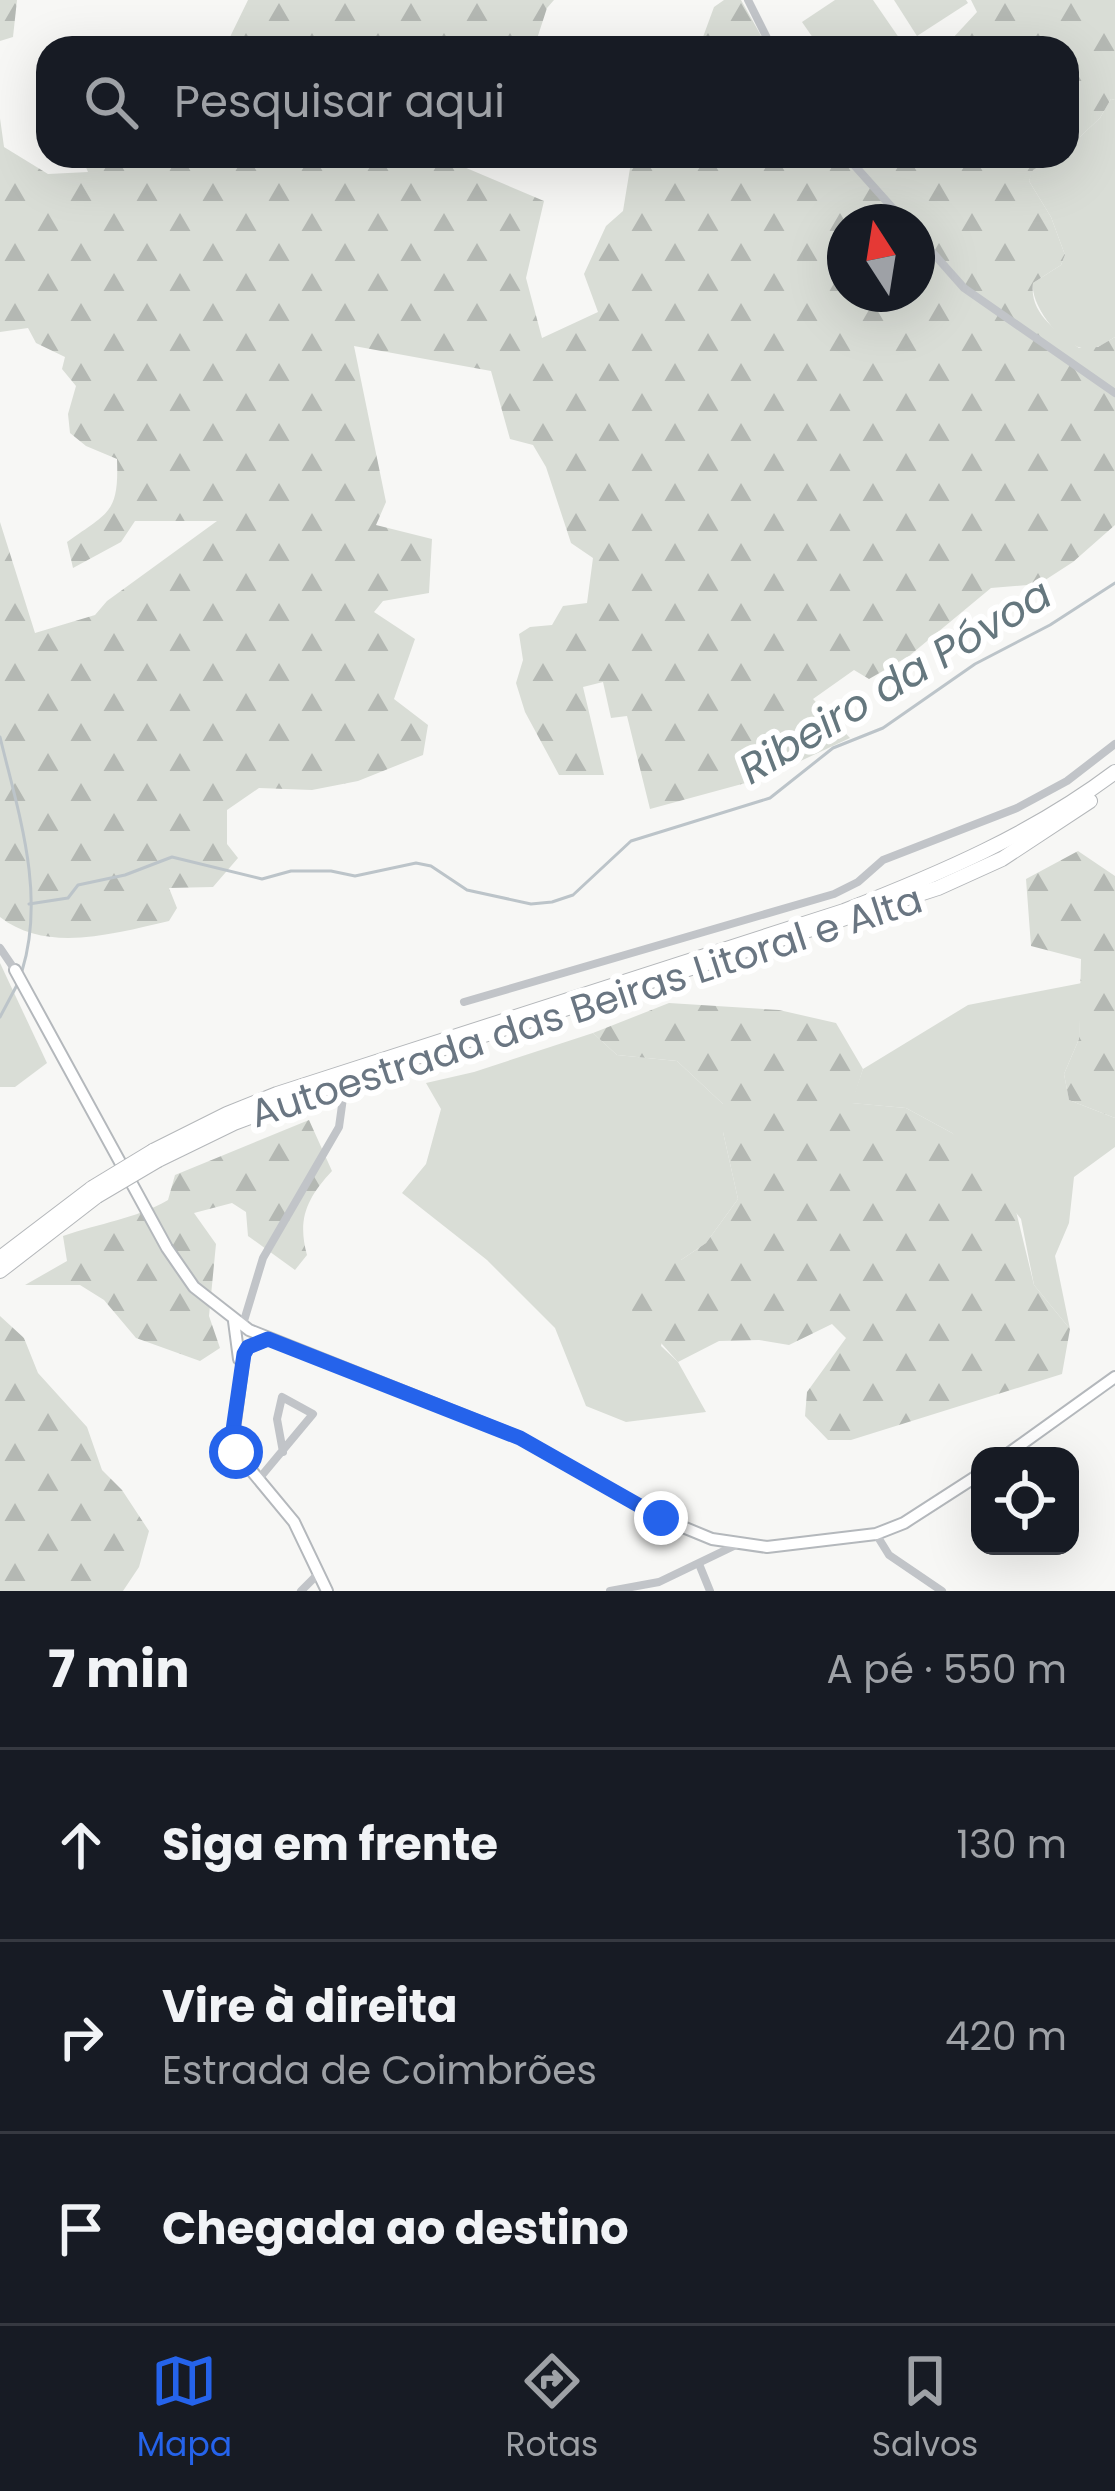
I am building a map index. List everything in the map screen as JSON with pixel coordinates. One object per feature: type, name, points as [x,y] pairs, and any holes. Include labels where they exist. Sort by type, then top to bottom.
[{"type":"highway","name":"Autoestrada das Beiras Litoral e Alta","points":[[0,1258],[95,1192],[227,1114],[297,1087],[844,911],[995,846],[1115,772]]},
{"type":"highway","name":"Autoestrada das Beiras Litoral e Alta","points":[[156,1156],[361,1075],[938,888],[1002,859],[1115,783]]},
{"type":"highway","name":"Autoestrada das Beiras Litoral e Alta","points":[[0,1271],[95,1192]]},
{"type":"street","points":[[748,0],[767,36]]},
{"type":"street","points":[[857,168],[889,204]]},
{"type":"street","points":[[935,255],[964,288],[1115,393]]},
{"type":"street","points":[[464,1002],[834,894],[858,882],[883,860],[1051,790],[1115,744]]},
{"type":"street","points":[[0,948],[167,1248],[194,1287],[242,1325],[520,1438],[661,1518],[736,1545],[803,1544],[876,1534],[904,1523],[971,1480]]},
{"type":"street","points":[[239,1388],[242,1325],[263,1258],[339,1127],[344,1098]]},
{"type":"street","points":[[242,1325],[244,1354],[232,1437],[241,1462],[295,1522],[327,1591]]},
{"type":"street","points":[[244,1354],[248,1347],[268,1339]]},
{"type":"street","points":[[1018,1447],[1115,1377]]},
{"type":"street","points":[[257,1481],[283,1452],[313,1414],[282,1397],[278,1419],[283,1452]]},
{"type":"street","points":[[876,1534],[889,1555],[942,1591]]},
{"type":"street","points":[[710,1591],[700,1564],[712,1539]]},
{"type":"street","points":[[610,1591],[659,1582],[736,1545]]},
{"type":"street","points":[[302,1591],[317,1575]]},
{"type":"green space","points":[[0,0],[17,0],[13,37],[0,41]]},
{"type":"green space","points":[[248,0],[554,0],[538,36],[230,36]]},
{"type":"green space","points":[[724,0],[741,0],[761,36],[703,36],[714,7]]},
{"type":"green space","points":[[835,0],[873,0],[898,36],[812,36],[802,22]]},
{"type":"green space","points":[[894,0],[966,0],[968,3],[917,36]]},
{"type":"green space","points":[[971,0],[1115,0],[1115,100],[1079,138],[1079,36],[955,36],[977,12]]},
{"type":"green space","points":[[1111,99],[1115,100],[1115,337],[1087,349],[1059,334],[1042,314],[1033,292],[1033,283],[1061,265],[1065,255],[1051,217],[1029,181],[1035,168],[1079,168],[1079,138],[1100,118]]},
{"type":"green space","points":[[0,118],[4,147],[48,174],[88,172],[86,168],[466,168],[544,201],[526,278],[542,338],[598,312],[584,274],[606,226],[623,211],[630,168],[1036,168],[1029,181],[1051,217],[1065,255],[1061,265],[1033,283],[1035,304],[1046,321],[1079,348],[1098,347],[1115,337],[1115,525],[1039,584],[991,588],[909,656],[869,679],[854,670],[813,699],[850,738],[764,778],[650,809],[627,716],[611,718],[603,682],[583,687],[604,775],[559,775],[525,712],[516,683],[523,660],[519,634],[530,627],[552,625],[563,606],[587,603],[593,558],[571,543],[546,467],[533,445],[510,439],[491,371],[354,346],[386,502],[376,525],[432,539],[429,593],[383,601],[374,612],[415,639],[394,699],[428,725],[423,755],[358,781],[312,790],[259,788],[227,810],[227,844],[238,858],[213,887],[169,888],[177,908],[169,921],[82,937],[39,935],[0,917],[0,522],[35,633],[95,615],[107,601],[217,521],[135,521],[121,542],[73,568],[67,542],[109,509],[116,491],[117,459],[86,446],[70,433],[68,414],[76,386],[62,369],[65,357],[36,343],[28,328],[0,332]]},
{"type":"green space","points":[[1078,851],[1115,876],[1115,1118],[1069,1100],[1064,1074],[1079,1039],[1081,959],[1031,946],[1026,879]]},
{"type":"green space","points":[[0,963],[47,1063],[15,1087],[0,1087]]},
{"type":"green space","points":[[1082,983],[1079,1039],[1064,1074],[1069,1100],[1115,1118],[1115,1147],[1074,1177],[1069,1223],[1055,1256],[1070,1329],[1034,1285],[1021,1219],[952,1133],[906,1108],[851,1103],[863,1069],[968,1005]]},
{"type":"green space","points":[[669,1003],[779,1010],[836,1023],[863,1069],[852,1103],[906,1108],[952,1133],[1008,1178],[1034,1285],[1070,1329],[1062,1374],[851,1440],[828,1440],[805,1416],[807,1392],[846,1338],[832,1324],[789,1345],[719,1341],[678,1362],[629,1307],[635,1283],[661,1253],[681,1260],[706,1243],[738,1199],[723,1132],[723,1104],[677,1061],[617,1055],[593,1033]]},
{"type":"green space","points":[[593,1033],[617,1055],[677,1061],[723,1104],[723,1132],[738,1199],[706,1243],[681,1260],[661,1346],[678,1362],[706,1412],[626,1422],[586,1406],[555,1328],[487,1260],[402,1193],[426,1164],[441,1109],[426,1083]]},
{"type":"green space","points":[[309,1120],[332,1171],[306,1210],[307,1255],[295,1270],[248,1236],[246,1212],[232,1203],[194,1213],[216,1244],[209,1316],[220,1348],[200,1361],[136,1338],[104,1300],[80,1285],[25,1285],[67,1261],[63,1236],[156,1206],[168,1200],[175,1175]]},
{"type":"green space","points":[[0,1316],[24,1338],[38,1373],[87,1427],[102,1470],[122,1490],[149,1531],[139,1567],[123,1591],[0,1591]]},
{"type":"waterway","name":"Ribeiro da Póvoa","points":[[29,904],[68,898],[78,885],[125,875],[172,857],[262,879],[291,871],[355,876],[416,863],[431,866],[467,890],[531,904],[552,902],[573,895],[631,841],[770,798],[833,748],[883,728],[975,664],[1050,625],[1115,583]]},
{"type":"waterway","points":[[0,737],[30,882],[29,942],[22,971]]},
{"type":"waterway","points":[[0,1017],[17,985]]},
{"type":"route","points":[[236,1452],[232,1437],[244,1354],[248,1347],[268,1339],[520,1438],[661,1518]]}]
